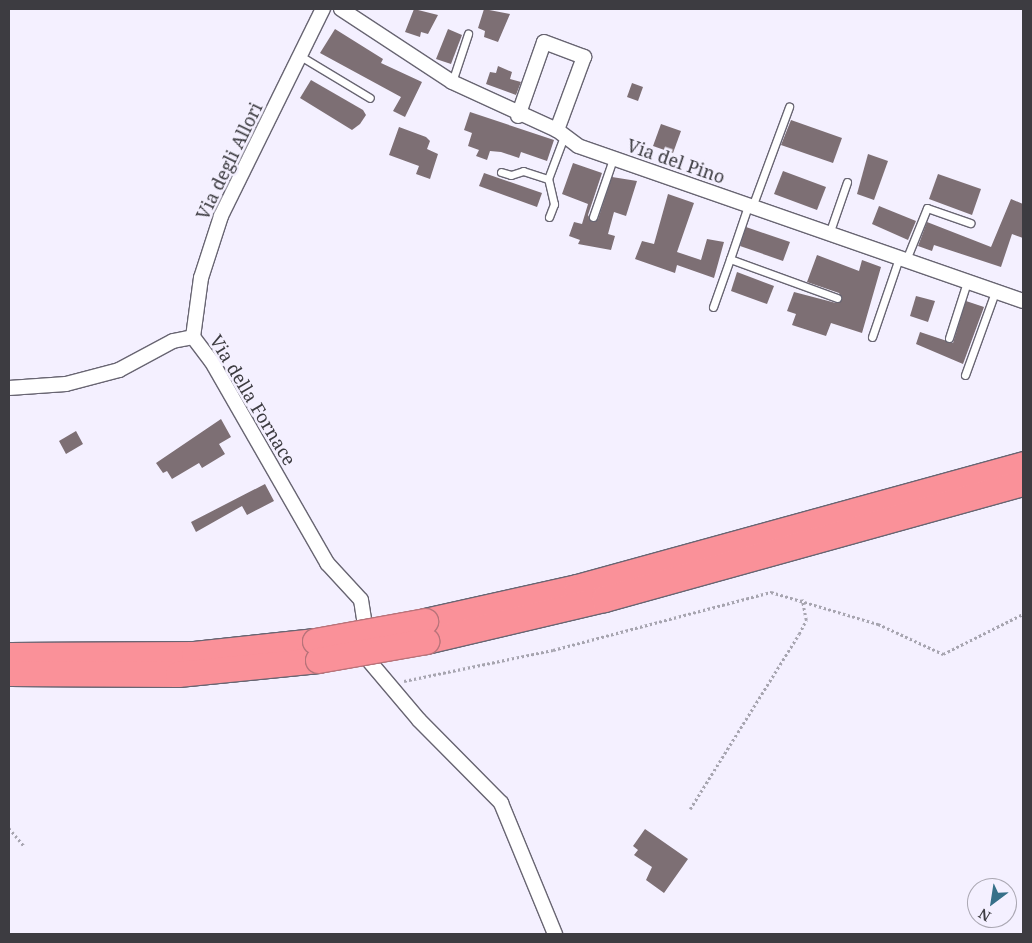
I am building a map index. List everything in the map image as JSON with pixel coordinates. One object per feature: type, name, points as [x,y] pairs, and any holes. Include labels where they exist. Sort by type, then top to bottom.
[{"type":"highway","points":[[425,631],[1023,464]]},
{"type":"highway","points":[[9,674],[178,674],[604,598],[1023,483]]},
{"type":"highway","points":[[9,655],[203,654],[317,650]]},
{"type":"street","name":"Via degli Allori","points":[[193,337],[201,278],[221,216],[302,57],[323,9]]},
{"type":"street","name":"Via del Pino","points":[[341,9],[452,82],[518,116],[613,159],[1023,301]]},
{"type":"street","points":[[518,116],[544,42],[584,56],[560,135]]},
{"type":"street","name":"Via della Fornace","points":[[9,388],[66,384],[118,370],[173,342],[193,337],[212,362],[327,564],[361,600],[364,620]]},
{"type":"street","points":[[370,662],[388,686],[501,803],[554,934]]},
{"type":"lane","points":[[452,82],[468,34]]},
{"type":"lane","points":[[302,57],[370,98]]},
{"type":"lane","points":[[713,307],[789,107]]},
{"type":"lane","points":[[549,217],[554,204],[548,179],[560,135]]},
{"type":"lane","points":[[593,217],[613,159]]},
{"type":"lane","points":[[501,172],[511,176],[523,171],[548,179]]},
{"type":"lane","points":[[829,234],[846,182]]},
{"type":"lane","points":[[872,337],[902,259],[927,208],[970,223]]},
{"type":"lane","points":[[730,259],[837,298]]},
{"type":"lane","points":[[949,338],[967,282]]},
{"type":"lane","points":[[965,374],[995,292]]},
{"type":"path","points":[[388,686],[553,650],[754,594],[771,592],[802,599],[878,624],[943,654],[1023,614]]},
{"type":"path","points":[[690,809],[799,634],[806,620],[802,599]]},
{"type":"path","points":[[9,828],[24,846]]},
{"type":"building","points":[[414,9],[438,15],[428,34],[421,32],[420,37],[405,32]]},
{"type":"building","points":[[484,9],[510,14],[498,42],[484,37],[485,31],[478,28]]},
{"type":"building","points":[[335,29],[383,59],[381,63],[422,82],[405,117],[393,111],[401,97],[320,53]]},
{"type":"building","points":[[448,29],[462,35],[451,64],[436,59]]},
{"type":"building","points":[[498,66],[512,72],[510,79],[521,82],[516,95],[486,84],[490,72],[496,73]]},
{"type":"building","points":[[311,80],[363,110],[366,115],[360,124],[352,130],[300,98]]},
{"type":"building","points":[[632,83],[643,87],[638,101],[627,97]]},
{"type":"building","points":[[470,112],[554,140],[547,161],[521,152],[519,158],[501,152],[490,151],[487,160],[476,156],[479,150],[468,146],[472,133],[464,130]]},
{"type":"building","points":[[791,120],[842,138],[833,163],[781,145]]},
{"type":"building","points":[[661,124],[681,131],[673,153],[653,146]]},
{"type":"building","points":[[399,127],[426,137],[430,141],[427,149],[438,154],[430,179],[416,174],[419,166],[389,155]]},
{"type":"building","points":[[868,154],[888,161],[874,200],[857,194]]},
{"type":"building","points":[[573,163],[602,173],[588,215],[592,222],[598,219],[612,177],[637,181],[626,216],[614,212],[608,234],[615,236],[611,250],[578,244],[580,240],[569,236],[574,222],[582,224],[588,204],[562,194]]},
{"type":"building","points":[[783,171],[826,187],[817,210],[774,194]]},
{"type":"building","points":[[484,173],[542,193],[537,207],[479,186]]},
{"type":"building","points":[[938,174],[981,189],[972,215],[929,199]]},
{"type":"building","points":[[668,194],[694,203],[677,252],[701,260],[707,239],[724,242],[714,278],[677,265],[675,273],[635,259],[642,241],[654,244]]},
{"type":"building","points":[[1011,199],[1023,204],[1023,238],[1012,234],[1001,267],[934,245],[932,251],[918,246],[927,222],[991,247]]},
{"type":"building","points":[[879,206],[916,221],[908,240],[872,224]]},
{"type":"building","points":[[746,227],[790,242],[783,261],[740,246]]},
{"type":"building","points":[[817,255],[859,271],[862,260],[881,267],[862,333],[831,323],[826,336],[792,325],[796,314],[787,311],[794,292],[836,303],[842,299],[839,293],[807,282]]},
{"type":"building","points":[[737,272],[774,286],[767,304],[731,291]]},
{"type":"building","points":[[916,296],[935,301],[928,322],[910,316]]},
{"type":"building","points":[[966,301],[984,307],[963,364],[916,344],[920,332],[953,343]]},
{"type":"building","points":[[221,419],[231,437],[219,444],[225,454],[202,468],[199,463],[172,479],[167,471],[163,473],[156,463]]},
{"type":"building","points":[[76,431],[83,444],[66,454],[59,441]]},
{"type":"building","points":[[265,484],[274,501],[247,515],[242,506],[196,532],[191,522]]},
{"type":"building","points":[[645,829],[688,859],[664,893],[646,880],[652,867],[634,855],[638,850],[633,846]]}]
